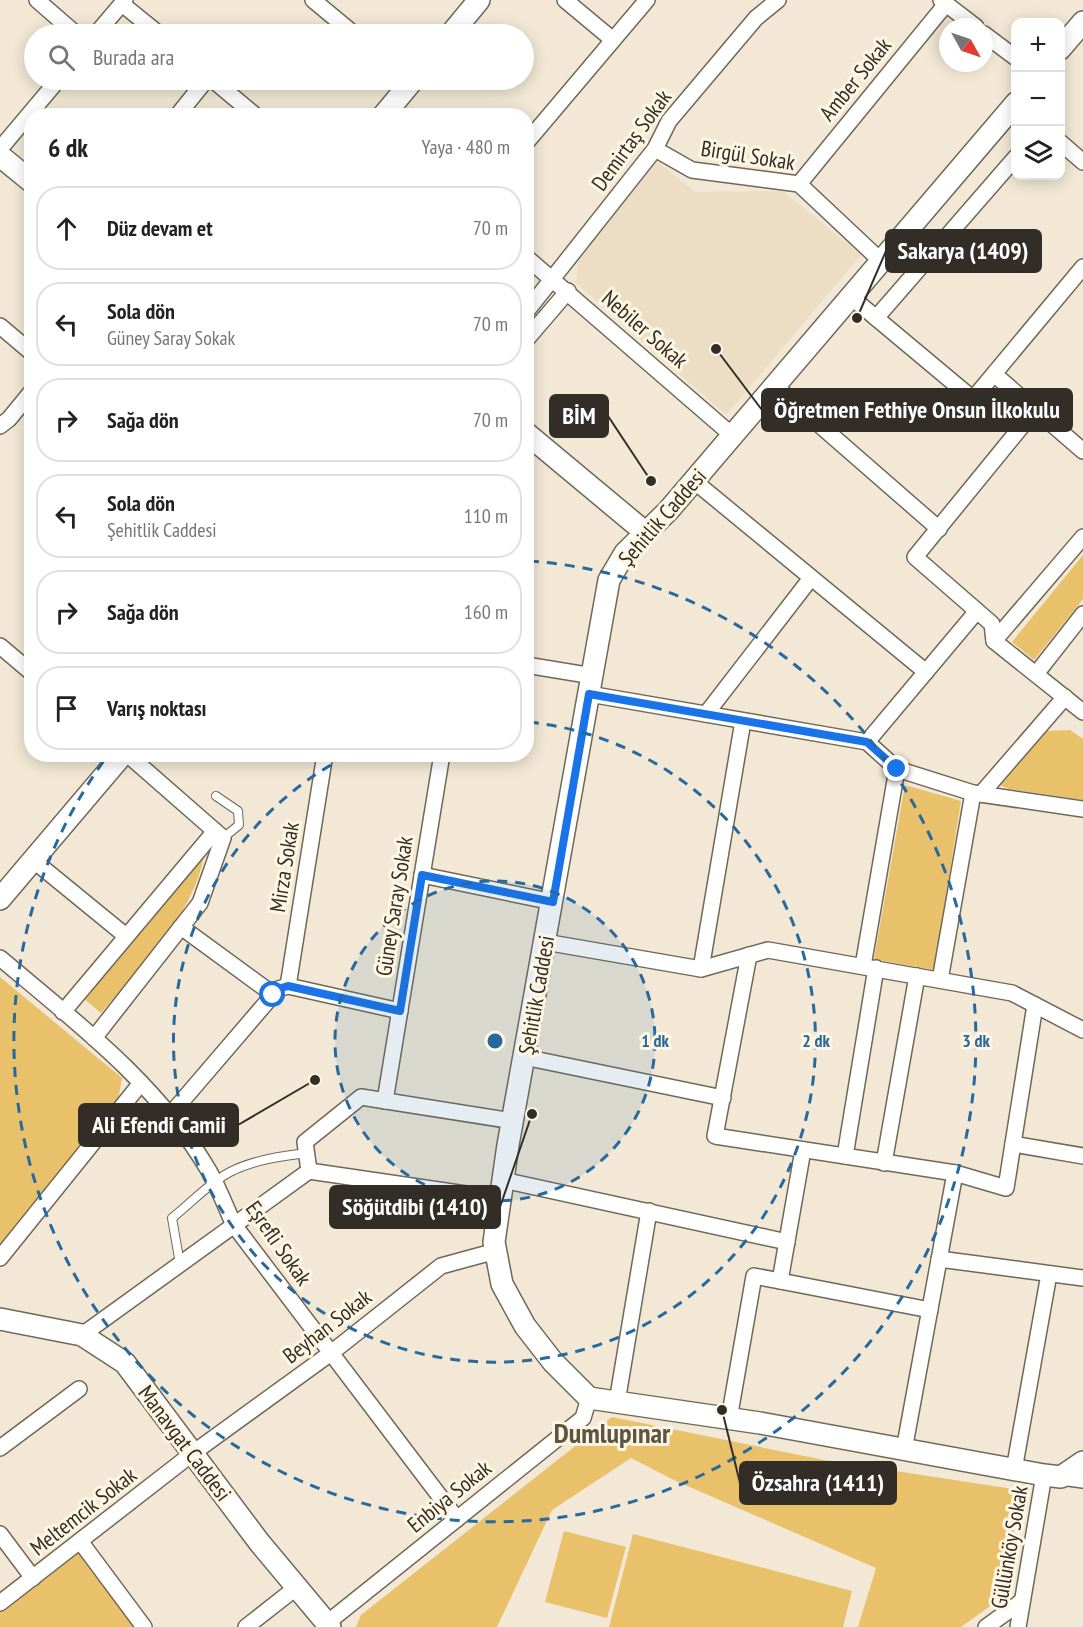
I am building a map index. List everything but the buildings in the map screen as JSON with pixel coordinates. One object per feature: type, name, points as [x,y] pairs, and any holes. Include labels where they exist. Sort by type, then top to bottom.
[{"type":"street","points":[[38,0],[65,24]]},
{"type":"street","points":[[313,0],[342,24]]},
{"type":"street","points":[[459,24],[479,0]]},
{"type":"street","points":[[565,0],[613,40]]},
{"type":"street","points":[[534,134],[647,0]]},
{"type":"street","name":"Demirtaş Sokak","points":[[534,303],[655,149],[669,121],[756,18],[778,0]]},
{"type":"street","points":[[104,24],[123,2],[148,24]]},
{"type":"street","points":[[943,2],[964,18]]},
{"type":"street","name":"Amber Sokak","points":[[799,184],[943,2]]},
{"type":"street","points":[[1065,43],[1083,22]]},
{"type":"street","points":[[993,41],[1011,54]]},
{"type":"street","points":[[34,108],[50,90]]},
{"type":"street","points":[[184,108],[199,90]]},
{"type":"street","points":[[225,90],[246,108]]},
{"type":"street","points":[[389,108],[402,90]]},
{"type":"street","name":"Şehitlik Caddesi","points":[[589,1398],[553,1362],[525,1326],[502,1284],[494,1242],[524,1057],[609,580],[625,554],[668,512],[1011,109]]},
{"type":"street","points":[[0,149],[24,120]]},
{"type":"street","points":[[1065,146],[1083,162]]},
{"type":"street","name":"Birgül Sokak","points":[[655,149],[692,170],[799,184],[881,261]]},
{"type":"street","points":[[0,156],[24,176]]},
{"type":"street","points":[[876,318],[1011,163]]},
{"type":"street","name":"Nebiler Sokak","points":[[534,263],[733,436]]},
{"type":"street","points":[[851,297],[973,399],[1083,267]]},
{"type":"street","points":[[534,331],[568,291]]},
{"type":"street","points":[[0,326],[24,346]]},
{"type":"street","points":[[994,374],[1083,451]]},
{"type":"street","points":[[775,386],[939,529]]},
{"type":"street","points":[[0,426],[9,420],[24,401]]},
{"type":"street","points":[[1035,410],[915,558],[992,624],[994,641],[1083,712]]},
{"type":"street","points":[[534,441],[646,533]]},
{"type":"street","points":[[694,481],[926,672]]},
{"type":"street","points":[[994,641],[1083,537]]},
{"type":"street","points":[[705,714],[811,578]]},
{"type":"street","points":[[867,742],[977,611]]},
{"type":"street","points":[[1036,674],[1083,614]]},
{"type":"street","points":[[0,646],[24,666]]},
{"type":"street","points":[[534,667],[591,685],[705,714],[867,742],[897,769],[977,793],[1083,809]]},
{"type":"street","points":[[940,980],[977,793],[1065,698]]},
{"type":"street","points":[[700,969],[743,721]]},
{"type":"street","points":[[0,900],[116,762]]},
{"type":"street","points":[[136,762],[219,835]]},
{"type":"street","name":"Mirza Sokak","points":[[288,986],[324,762]]},
{"type":"street","name":"Güney Saray Sokak","points":[[385,1101],[441,762]]},
{"type":"street","points":[[845,1156],[897,769]]},
{"type":"street","points":[[94,1038],[200,903],[219,835]]},
{"type":"street","points":[[63,1012],[126,936],[219,835]]},
{"type":"street","points":[[33,860],[126,936]]},
{"type":"street","points":[[422,875],[553,902]]},
{"type":"street","points":[[182,927],[273,995]]},
{"type":"street","points":[[545,942],[700,969],[768,950],[1012,993],[1083,1030]]},
{"type":"street","points":[[749,955],[716,1136],[955,1173],[1006,1188],[1035,1005]]},
{"type":"street","name":"Eşrefli Sokak","points":[[0,958],[117,1057],[170,1115],[214,1182],[234,1225],[457,1519]]},
{"type":"street","points":[[884,1162],[917,976]]},
{"type":"street","points":[[170,1115],[278,989],[288,986],[400,1011]]},
{"type":"street","points":[[524,1057],[723,1098]]},
{"type":"street","points":[[0,1258],[141,1083]]},
{"type":"street","points":[[309,1171],[305,1142],[361,1098],[513,1121]]},
{"type":"street","points":[[1013,1144],[1083,1156]]},
{"type":"street","points":[[780,1281],[803,1150]]},
{"type":"street","points":[[82,1335],[309,1171],[502,1189],[649,1211],[787,1242]]},
{"type":"street","points":[[904,1450],[955,1173]]},
{"type":"street","points":[[617,1402],[649,1211]]},
{"type":"street","name":"Beyhan Sokak","points":[[193,1454],[331,1353],[441,1266],[496,1251]]},
{"type":"street","points":[[939,1259],[1083,1278]]},
{"type":"street","points":[[1014,1470],[1049,1274]]},
{"type":"street","points":[[729,1419],[754,1276],[930,1310]]},
{"type":"street","name":"Manavgat Caddesi","points":[[0,1318],[82,1335],[125,1363],[259,1542],[329,1625]]},
{"type":"street","points":[[0,1448],[79,1389]]},
{"type":"street","points":[[589,1398],[729,1419],[1014,1470],[1083,1480]]},
{"type":"street","name":"Enbiya Sokak","points":[[329,1625],[583,1418],[589,1398]]},
{"type":"street","name":"Meltemcik Sokak","points":[[0,1604],[193,1454]]},
{"type":"street","points":[[1053,1476],[1083,1462]]},
{"type":"street","name":"Güllünköy Sokak","points":[[1018,1627],[1022,1601],[1053,1476]]},
{"type":"street","points":[[0,1534],[33,1578]]},
{"type":"street","points":[[80,1541],[144,1627]]},
{"type":"street","points":[[246,1627],[297,1587]]},
{"type":"street","points":[[986,1627],[1022,1601]]},
{"type":"lane","points":[[216,796],[237,811],[238,825],[219,835]]},
{"type":"lane","points":[[180,1264],[172,1218],[214,1182],[231,1171],[277,1157],[307,1153]]},
{"type":"shaded area","points":[[656,161],[695,192],[783,191],[861,255],[726,415],[576,283],[578,261]]},
{"type":"shaded area","points":[[1083,555],[1083,599],[1034,660],[1012,642]]},
{"type":"shaded area","points":[[1070,730],[1083,739],[1083,800],[1009,789],[999,785],[1003,777],[1044,731]]},
{"type":"shaded area","points":[[905,785],[961,801],[934,970],[874,959]]},
{"type":"shaded area","points":[[204,855],[199,877],[177,919],[147,959],[101,1013],[83,998]]},
{"type":"shaded area","points":[[0,977],[122,1078],[118,1100],[0,1249]]},
{"type":"shaded area","points":[[612,1417],[824,1460],[1020,1490],[1004,1596],[961,1627],[858,1627],[876,1568],[678,1482],[631,1458],[552,1510],[497,1627],[356,1627],[361,1615]]},
{"type":"shaded area","points":[[564,1531],[626,1547],[607,1618],[545,1602]]},
{"type":"shaded area","points":[[633,1534],[852,1591],[843,1627],[609,1627]]},
{"type":"shaded area","points":[[79,1553],[137,1627],[0,1627],[0,1611]]},
{"type":"place","name":"Sakarya (1409)","points":[[857,318]]},
{"type":"place","name":"Öğretmen Fethiye Onsun İlkokulu","points":[[716,349]]},
{"type":"place","name":"BİM","points":[[651,481]]},
{"type":"place","name":"Ali Efendi Camii","points":[[315,1080]]},
{"type":"place","name":"Söğütdibi (1410)","points":[[532,1114]]},
{"type":"place","name":"Özsahra (1411)","points":[[722,1410]]},
{"type":"district","name":"Dumlupınar","points":[[612,1433]]},
{"type":"route","points":[[273,995],[278,989],[288,986],[400,1011],[422,875],[553,902],[589,694],[867,742],[897,769]]}]
